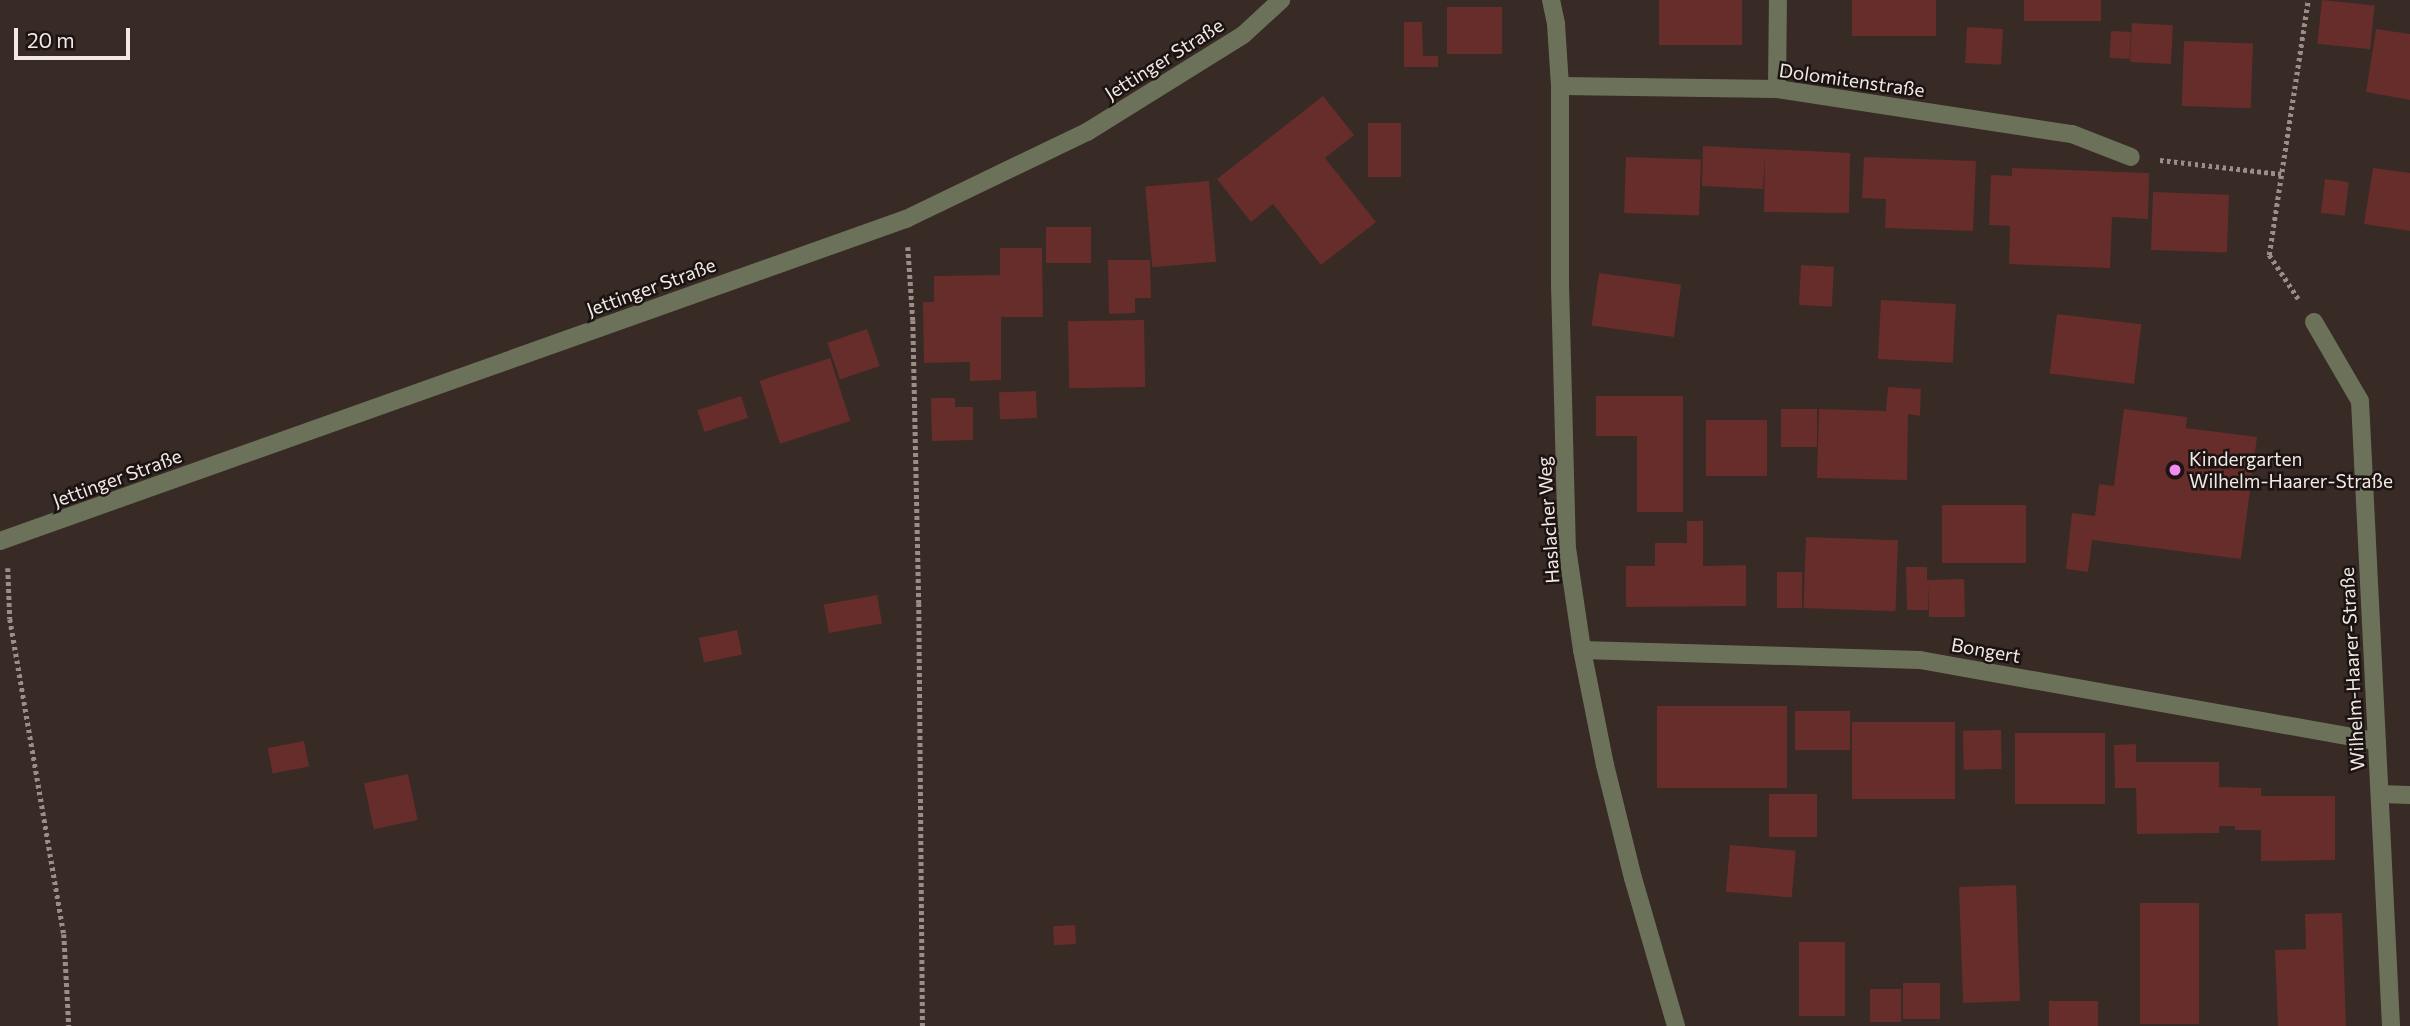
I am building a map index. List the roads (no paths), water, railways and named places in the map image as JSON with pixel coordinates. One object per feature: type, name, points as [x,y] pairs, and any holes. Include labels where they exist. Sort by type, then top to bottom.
[{"type":"street","name":"Jettinger Straße","points":[[3,540],[906,219],[1087,132],[1243,35],[1281,0]]},
{"type":"street","name":"Haslacher Weg","points":[[1550,0],[1556,24],[1560,86],[1560,284],[1567,548],[1581,650],[1627,853],[1676,1026]]},
{"type":"street","points":[[1777,89],[1779,0]]},
{"type":"street","name":"Dolomitenstraße","points":[[1560,86],[1777,89],[2072,134],[2132,157]]},
{"type":"street","name":"Wilhelm-Haarer-Straße","points":[[2314,322],[2360,401],[2391,1026]]},
{"type":"street","name":"Bongert","points":[[1581,650],[1920,660],[2377,741]]},
{"type":"street","points":[[2380,794],[2410,795]]},
{"type":"place","name":"Kindergarten Wilhelm-Haarer-Straße","points":[[2175,470]]}]
